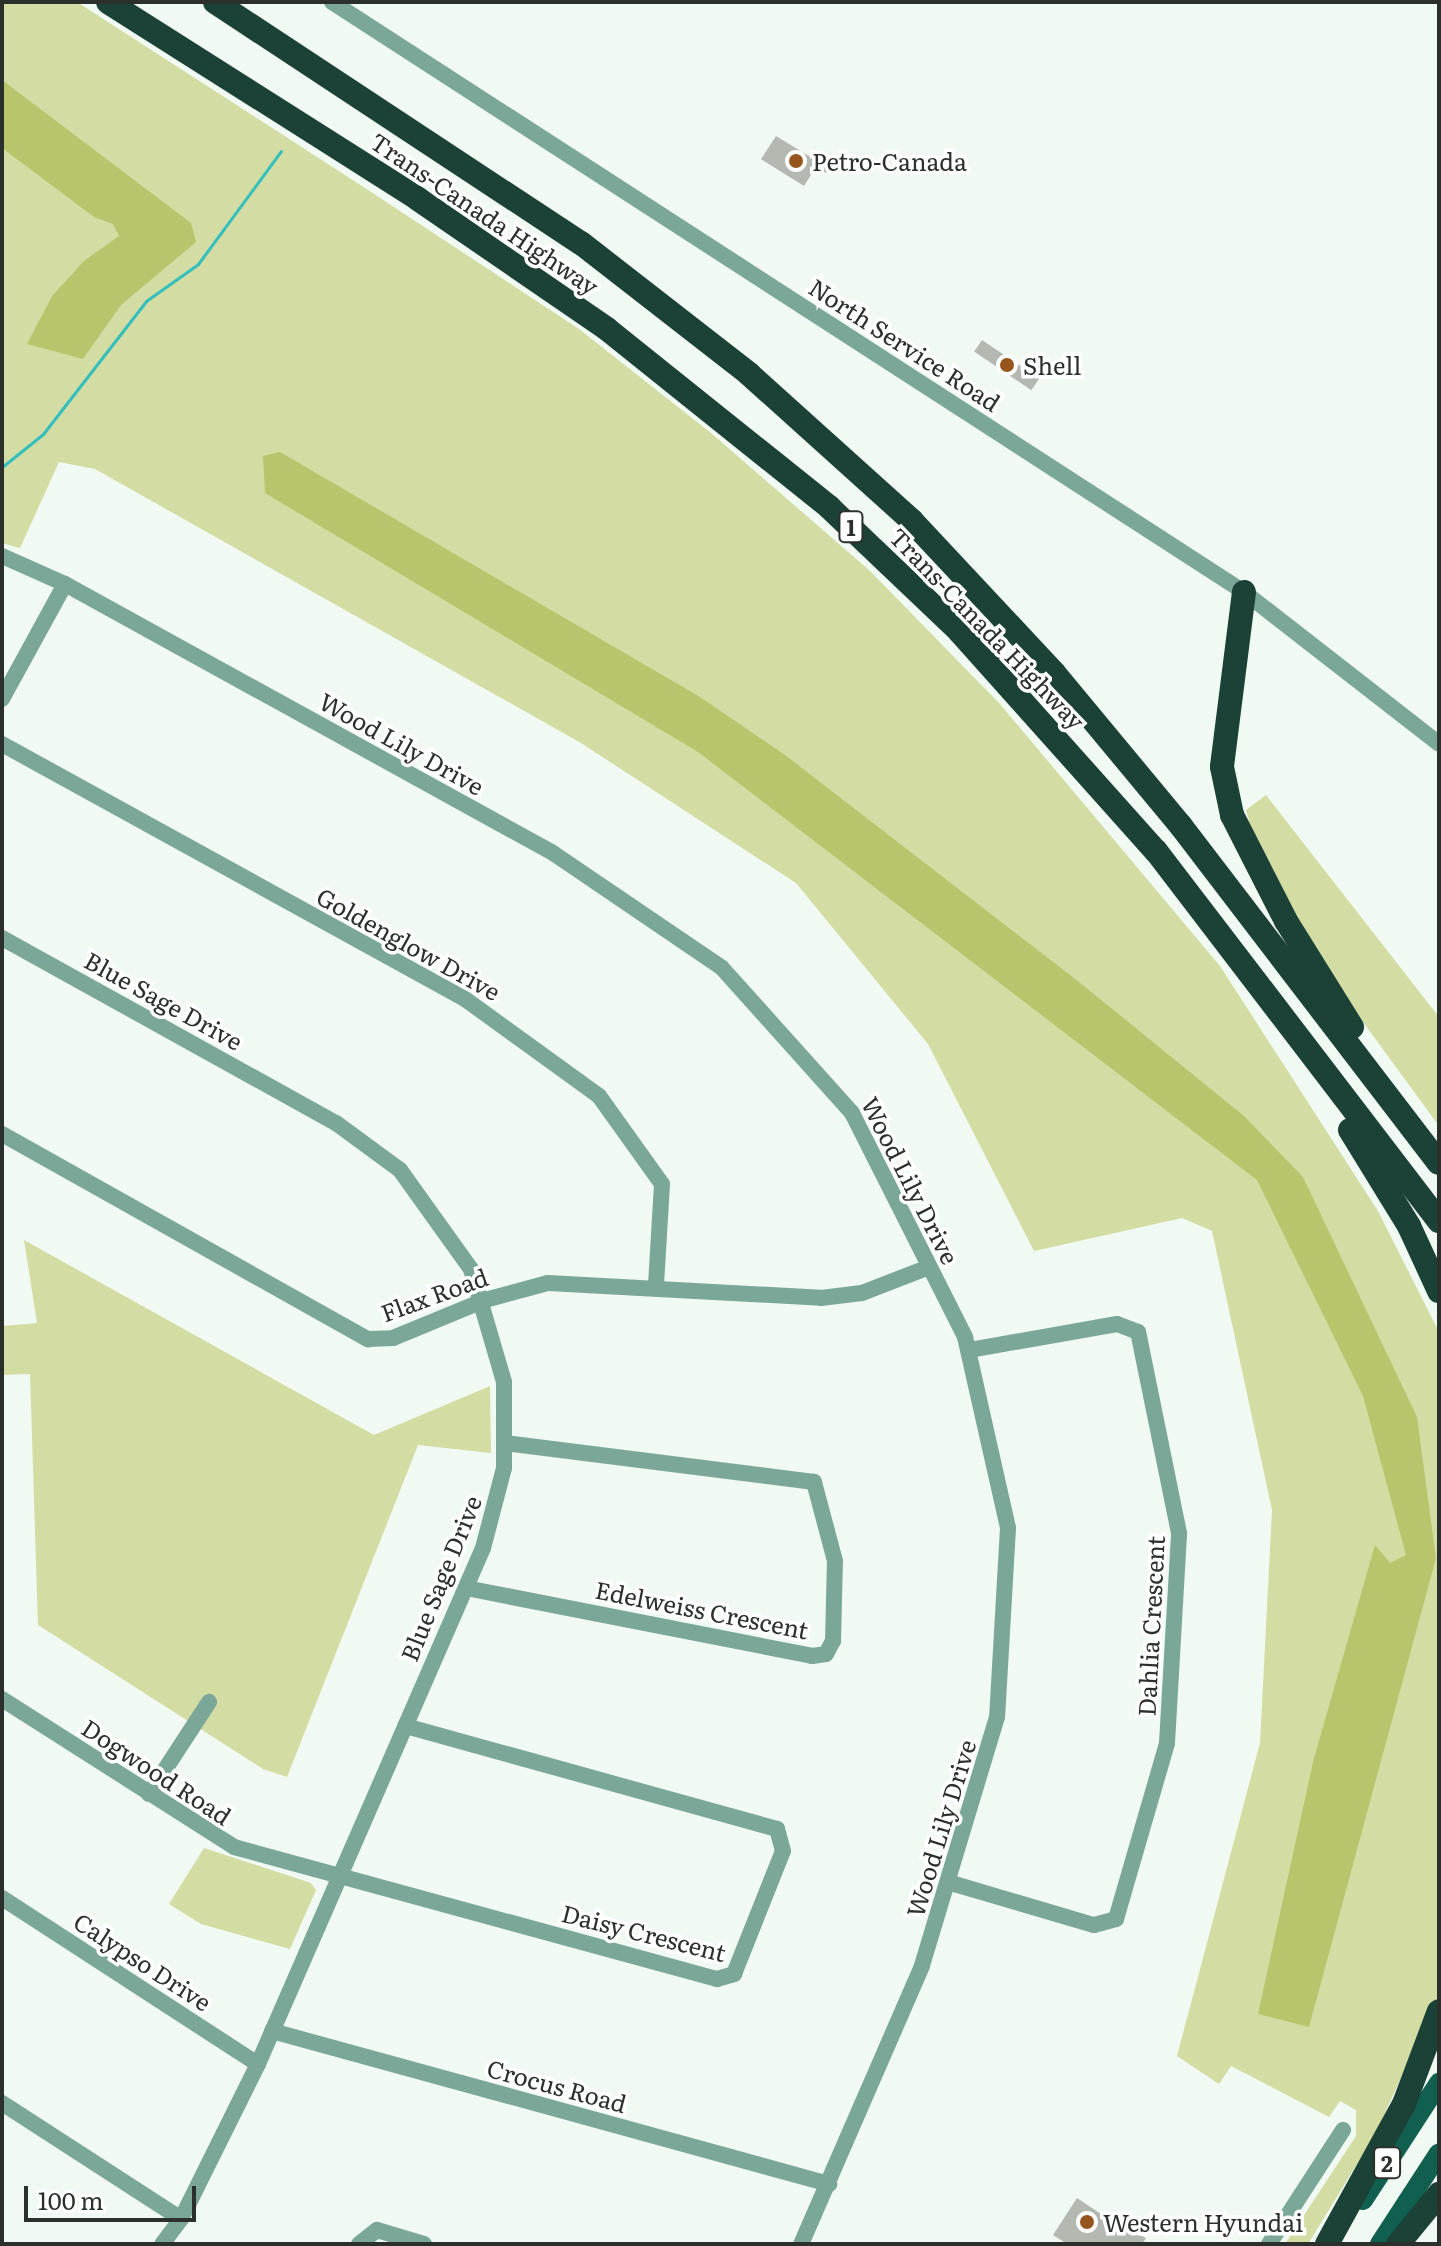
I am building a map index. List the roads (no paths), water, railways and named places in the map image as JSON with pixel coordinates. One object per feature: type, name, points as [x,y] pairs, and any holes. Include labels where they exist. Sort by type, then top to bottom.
[{"type":"highway","name":"Trans-Canada Highway","points":[[107,2],[418,199],[607,329],[817,496],[959,631],[1098,784],[1439,1221]]},
{"type":"highway","name":"Trans-Canada Highway","points":[[215,2],[581,243],[749,374],[862,474],[1054,673],[1181,826],[1439,1163]]},
{"type":"highway","points":[[1244,592],[1222,767],[1232,815],[1286,921],[1422,1141]]},
{"type":"highway","points":[[1271,1007],[1409,1226],[1439,1291]]},
{"type":"highway","points":[[1327,2244],[1404,2104],[1439,2011]]},
{"type":"highway","points":[[1398,2244],[1439,2194]]},
{"type":"main road","name":"2","points":[[1334,2244],[1439,2083]]},
{"type":"main road","name":"2","points":[[1380,2244],[1439,2153]]},
{"type":"street","name":"North Service Road","points":[[332,2],[1244,592],[1439,744]]},
{"type":"street","name":"Wood Lily Drive","points":[[2,556],[65,584],[562,859],[713,960],[843,1100],[970,1350],[1008,1539],[997,1717],[951,1883],[882,2068],[801,2244]]},
{"type":"street","points":[[2,699],[65,584]]},
{"type":"street","name":"Goldenglow Drive","points":[[2,744],[465,999],[599,1096],[662,1184],[656,1285]]},
{"type":"street","name":"Blue Sage Drive","points":[[2,938],[375,1149],[435,1210],[485,1300],[503,1371],[506,1443],[496,1510],[466,1588],[258,2064],[181,2219],[162,2244]]},
{"type":"street","name":"Flax Road","points":[[2,1134],[368,1339],[393,1338],[485,1300],[558,1282],[841,1297],[929,1267]]},
{"type":"street","name":"Dahlia Crescent","points":[[951,1883],[1094,1925],[1116,1919],[1167,1743],[1179,1533],[1141,1338],[1133,1327],[1117,1324],[970,1350]]},
{"type":"street","name":"Edelweiss Crescent","points":[[466,1588],[812,1656],[826,1654],[833,1641],[835,1561],[814,1482],[506,1443]]},
{"type":"street","name":"Dogwood Road","points":[[2,1699],[226,1844],[340,1877]]},
{"type":"street","points":[[149,1794],[209,1702]]},
{"type":"street","name":"Daisy Crescent","points":[[340,1877],[717,1979],[730,1979],[738,1968],[783,1851],[777,1829],[405,1726]]},
{"type":"street","name":"Calypso Drive","points":[[2,1898],[258,2064]]},
{"type":"street","name":"Crocus Road","points":[[272,2031],[829,2184]]},
{"type":"street","points":[[2,2103],[181,2219]]},
{"type":"street","points":[[1269,2244],[1343,2130]]},
{"type":"street","points":[[359,2244],[377,2230],[424,2244]]},
{"type":"waterway","points":[[2,467],[43,434],[146,301],[198,264],[281,151]]},
{"type":"place","name":"Petro-Canada","points":[[796,161]]},
{"type":"place","name":"Shell","points":[[1007,365]]},
{"type":"place","name":"Western Hyundai","points":[[1087,2222]]}]
